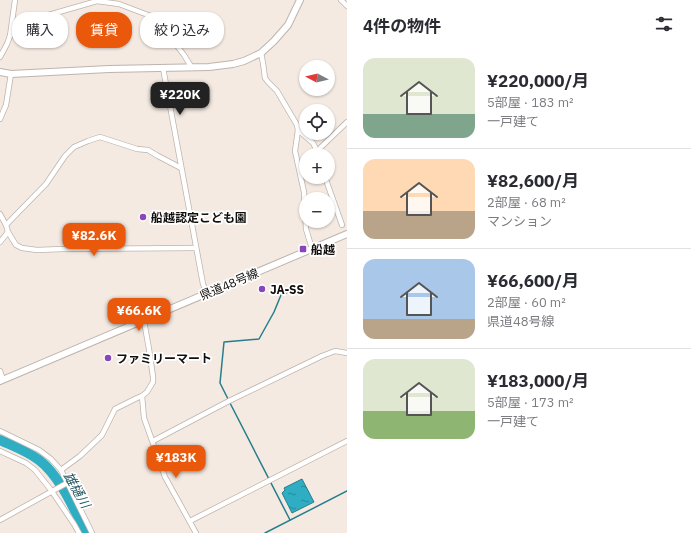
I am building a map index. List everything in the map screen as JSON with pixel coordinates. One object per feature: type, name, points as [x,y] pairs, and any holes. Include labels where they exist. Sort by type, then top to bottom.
[{"type":"main road","points":[[0,72],[11,74],[109,68],[192,68],[233,64],[244,61],[261,53],[274,41],[288,25],[300,0]]},
{"type":"main road","name":"県道48号線","points":[[1,381],[346,236]]},
{"type":"street","points":[[0,57],[10,36],[15,0]]},
{"type":"street","points":[[10,36],[31,20],[97,0],[119,4],[156,18],[192,68]]},
{"type":"street","points":[[341,0],[347,6]]},
{"type":"street","points":[[261,53],[265,78],[277,91],[297,125],[298,130],[295,150],[304,192],[306,229],[312,249]]},
{"type":"street","points":[[163,68],[203,284],[207,294]]},
{"type":"street","points":[[0,119],[6,105],[11,74]]},
{"type":"street","points":[[323,148],[347,122]]},
{"type":"street","points":[[298,130],[313,143],[316,148]]},
{"type":"street","points":[[6,226],[46,184],[65,156],[74,147],[100,137],[137,149],[148,150],[181,168]]},
{"type":"street","points":[[327,184],[342,225]]},
{"type":"street","points":[[0,214],[16,245],[22,248],[37,250],[196,248]]},
{"type":"street","points":[[0,242],[8,232]]},
{"type":"street","points":[[61,470],[80,456],[102,435],[115,409],[142,396],[153,382],[144,321]]},
{"type":"street","points":[[153,440],[322,356],[336,351],[347,353]]},
{"type":"street","points":[[0,371],[1,381]]},
{"type":"street","points":[[142,396],[144,418],[165,476],[196,533]]},
{"type":"street","points":[[0,430],[39,450],[61,470],[92,533]]},
{"type":"street","points":[[190,521],[347,441]]},
{"type":"street","points":[[0,451],[26,463],[35,470],[52,490],[79,533]]},
{"type":"street","points":[[0,520],[67,482]]},
{"type":"water","points":[[302,479],[314,502],[292,513],[282,493],[285,490],[284,488]]},
{"type":"waterway","points":[[228,399],[220,383],[224,342],[259,339],[274,312],[281,295],[298,288]]},
{"type":"waterway","points":[[230,403],[290,520]]},
{"type":"waterway","name":"雄樋川","points":[[0,440],[30,454],[47,467],[66,494],[86,533]]},
{"type":"waterway","points":[[265,533],[347,491]]},
{"type":"place","name":"船越認定こども園","points":[[143,217]]},
{"type":"place","name":"船越","points":[[303,249]]},
{"type":"place","name":"JA-SS","points":[[262,289]]},
{"type":"place","name":"ファミリーマート","points":[[108,358]]}]
